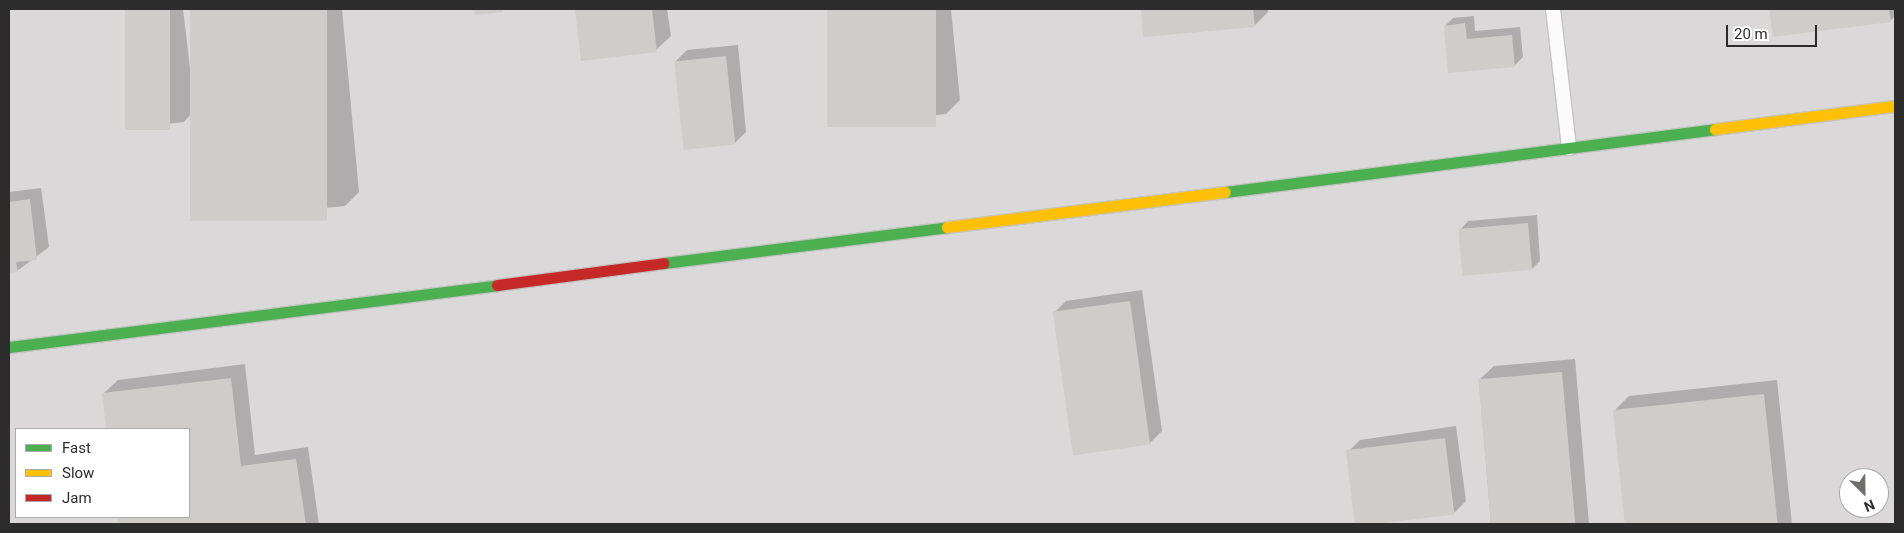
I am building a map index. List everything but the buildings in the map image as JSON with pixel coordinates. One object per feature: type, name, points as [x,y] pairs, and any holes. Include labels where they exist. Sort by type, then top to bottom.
[{"type":"street","points":[[9,347],[1895,106]]},
{"type":"lane","points":[[1553,9],[1568,148]]},
{"type":"shaded area","points":[[9,9],[1895,9],[1895,524],[9,524]]},
{"type":"traffic: fast","points":[[1225,192],[1715,129]]},
{"type":"traffic: fast","points":[[664,263],[947,227]]},
{"type":"traffic: fast","points":[[9,347],[497,285]]},
{"type":"traffic: slow","points":[[1715,129],[1895,106]]},
{"type":"traffic: slow","points":[[947,227],[1225,192]]},
{"type":"traffic: jam","points":[[497,285],[664,263]]}]
